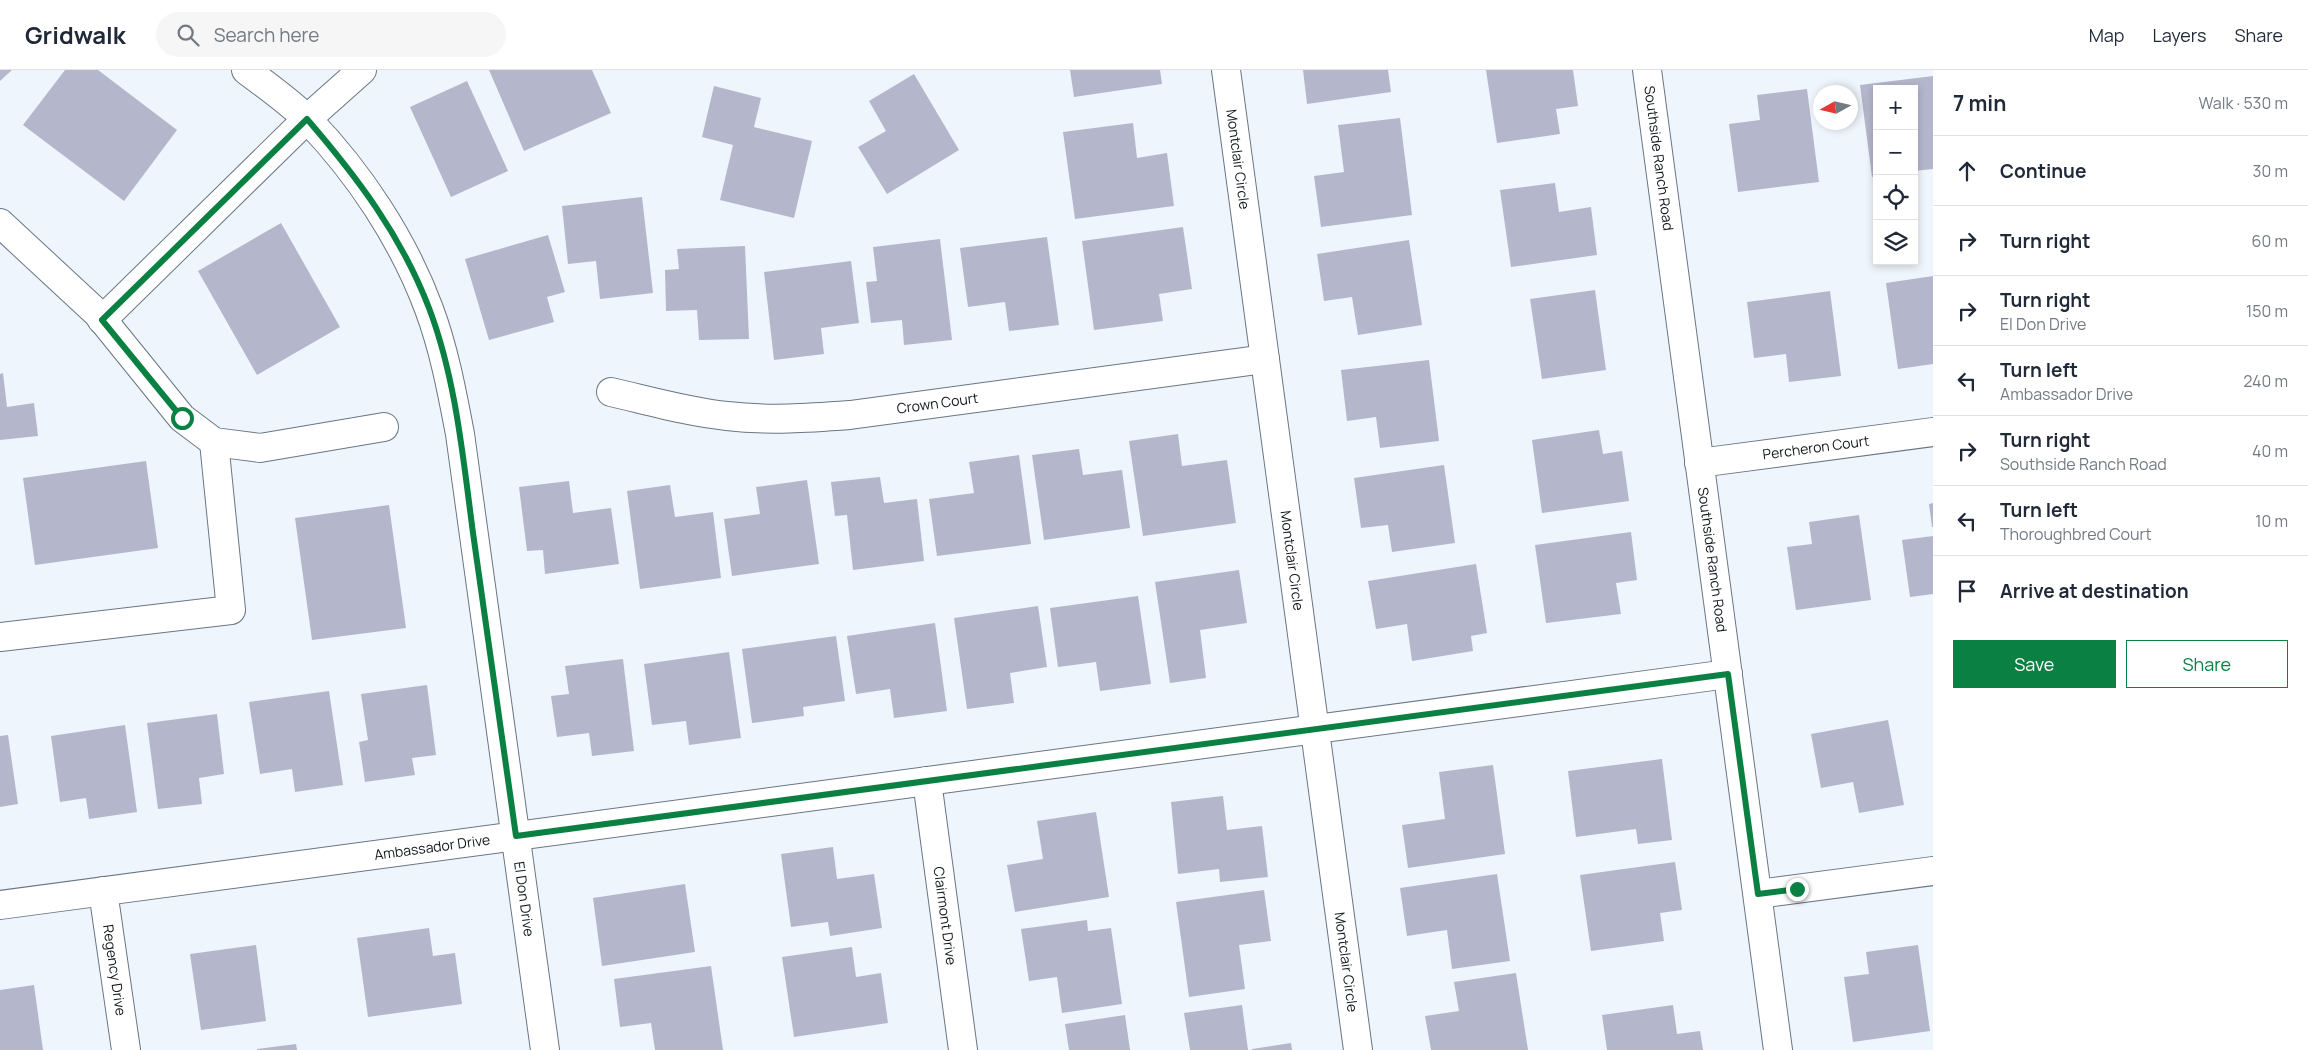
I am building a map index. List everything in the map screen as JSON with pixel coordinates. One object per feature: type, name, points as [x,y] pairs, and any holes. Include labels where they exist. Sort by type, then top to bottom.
[{"type":"street","name":"El Don Drive","points":[[246,70],[307,119],[364,188],[409,263],[429,308],[441,346],[460,434],[545,1050]]},
{"type":"street","points":[[102,320],[307,119],[362,70]]},
{"type":"street","name":"Montclair Circle","points":[[1226,70],[1358,1050]]},
{"type":"street","name":"Southside Ranch Road","points":[[1646,70],[1778,1050]]},
{"type":"street","points":[[0,223],[102,320],[182,418],[214,442],[260,448],[384,427]]},
{"type":"street","name":"Crown Court","points":[[611,392],[690,410],[728,416],[806,419],[850,415],[1265,360]]},
{"type":"street","name":"Percheron Court","points":[[1699,463],[1933,432]]},
{"type":"street","points":[[0,637],[231,610],[214,442]]},
{"type":"street","name":"Ambassador Drive","points":[[0,905],[1728,674]]},
{"type":"street","name":"Clairmont Drive","points":[[927,781],[963,1050]]},
{"type":"street","points":[[1758,894],[1933,871]]},
{"type":"street","name":"Regency Drive","points":[[103,891],[126,1050]]},
{"type":"building","points":[[0,70],[12,70],[0,81]]},
{"type":"building","points":[[65,70],[98,70],[177,130],[124,201],[23,125]]},
{"type":"building","points":[[489,70],[592,70],[611,113],[524,151]]},
{"type":"building","points":[[1070,70],[1160,70],[1162,84],[1074,97]]},
{"type":"building","points":[[1303,70],[1388,70],[1391,92],[1307,104]]},
{"type":"building","points":[[1486,70],[1573,70],[1578,106],[1556,109],[1560,134],[1497,143]]},
{"type":"building","points":[[914,74],[959,150],[887,194],[858,147],[886,131],[869,101]]},
{"type":"building","points":[[1933,76],[1933,169],[1918,171],[1918,85],[1873,85],[1872,177],[1860,85]]},
{"type":"building","points":[[467,81],[508,171],[451,197],[410,107]]},
{"type":"building","points":[[714,86],[761,98],[754,127],[812,141],[794,218],[720,200],[733,145],[702,137]]},
{"type":"building","points":[[1807,89],[1819,182],[1738,192],[1729,124],[1760,120],[1757,95]]},
{"type":"building","points":[[1400,118],[1412,215],[1321,227],[1314,176],[1344,172],[1338,125]]},
{"type":"building","points":[[1133,123],[1137,158],[1167,153],[1174,206],[1075,219],[1063,132]]},
{"type":"building","points":[[1555,183],[1559,212],[1591,207],[1597,255],[1511,267],[1500,190]]},
{"type":"building","points":[[642,197],[653,293],[600,299],[596,261],[568,264],[562,206]]},
{"type":"building","points":[[281,223],[340,327],[257,375],[198,271]]},
{"type":"building","points":[[1183,227],[1192,289],[1159,294],[1163,321],[1094,330],[1082,241]]},
{"type":"building","points":[[548,235],[565,292],[547,297],[554,322],[489,340],[465,259]]},
{"type":"building","points":[[1047,237],[1059,325],[1009,331],[1005,302],[968,307],[960,248]]},
{"type":"building","points":[[940,239],[952,340],[904,345],[902,320],[871,323],[866,282],[877,281],[873,247]]},
{"type":"building","points":[[1409,240],[1422,325],[1358,335],[1352,297],[1324,301],[1317,254]]},
{"type":"building","points":[[745,246],[749,339],[699,340],[697,310],[666,311],[665,270],[679,269],[677,249]]},
{"type":"building","points":[[851,261],[859,323],[821,328],[824,354],[774,360],[764,272]]},
{"type":"building","points":[[1933,276],[1933,364],[1898,369],[1886,283]]},
{"type":"building","points":[[1595,290],[1606,370],[1542,379],[1530,299]]},
{"type":"building","points":[[1830,291],[1841,376],[1789,382],[1786,354],[1754,358],[1747,302]]},
{"type":"building","points":[[1429,360],[1439,441],[1380,448],[1376,417],[1347,421],[1341,370]]},
{"type":"building","points":[[3,373],[7,407],[34,403],[38,436],[0,440],[0,374]]},
{"type":"building","points":[[1599,430],[1603,454],[1622,451],[1629,501],[1542,513],[1532,440]]},
{"type":"building","points":[[1178,434],[1182,466],[1227,460],[1236,523],[1143,536],[1129,441]]},
{"type":"building","points":[[1079,449],[1083,475],[1122,470],[1130,528],[1044,540],[1032,455]]},
{"type":"building","points":[[1019,455],[1031,544],[937,556],[929,499],[974,493],[969,462]]},
{"type":"building","points":[[146,461],[158,548],[35,565],[23,478]]},
{"type":"building","points":[[1444,465],[1455,543],[1392,552],[1388,525],[1361,528],[1354,478]]},
{"type":"building","points":[[880,477],[884,503],[917,499],[924,561],[853,570],[847,515],[835,516],[831,482]]},
{"type":"building","points":[[807,480],[819,564],[732,576],[724,519],[760,514],[756,487]]},
{"type":"building","points":[[569,481],[573,513],[611,508],[619,564],[545,574],[543,550],[527,551],[519,487]]},
{"type":"building","points":[[670,485],[675,517],[713,512],[721,578],[640,589],[627,491]]},
{"type":"building","points":[[1933,503],[1933,527],[1932,527],[1929,504]]},
{"type":"building","points":[[389,505],[406,628],[312,640],[295,518]]},
{"type":"building","points":[[1859,515],[1871,600],[1796,610],[1787,547],[1812,544],[1809,522]]},
{"type":"building","points":[[1631,532],[1637,580],[1616,583],[1621,614],[1546,623],[1535,545]]},
{"type":"building","points":[[1933,536],[1933,594],[1910,597],[1902,540]]},
{"type":"building","points":[[1476,564],[1487,633],[1471,636],[1473,651],[1412,661],[1407,624],[1376,629],[1368,581]]},
{"type":"building","points":[[1239,570],[1247,623],[1200,630],[1206,678],[1170,683],[1155,582]]},
{"type":"building","points":[[1138,596],[1151,684],[1100,691],[1096,662],[1058,667],[1050,608]]},
{"type":"building","points":[[1038,606],[1047,667],[1010,673],[1014,703],[967,709],[954,618]]},
{"type":"building","points":[[935,623],[947,711],[894,718],[890,689],[856,694],[847,636]]},
{"type":"building","points":[[836,636],[845,701],[803,707],[804,716],[752,723],[742,649]]},
{"type":"building","points":[[729,652],[741,738],[689,745],[686,721],[652,725],[644,664]]},
{"type":"building","points":[[623,659],[634,751],[592,756],[589,733],[557,737],[551,696],[569,694],[565,666]]},
{"type":"building","points":[[427,685],[436,755],[412,758],[415,775],[365,782],[359,742],[368,740],[361,694]]},
{"type":"building","points":[[329,691],[343,785],[295,792],[292,769],[260,774],[249,702]]},
{"type":"building","points":[[217,714],[224,774],[199,778],[202,804],[158,809],[147,723]]},
{"type":"building","points":[[1888,720],[1904,805],[1859,813],[1853,782],[1821,788],[1811,734]]},
{"type":"building","points":[[125,725],[137,812],[89,819],[86,798],[60,802],[51,736]]},
{"type":"building","points":[[8,735],[18,804],[0,807],[0,736]]},
{"type":"building","points":[[1662,759],[1672,840],[1638,844],[1636,829],[1576,837],[1568,771]]},
{"type":"building","points":[[1493,765],[1505,854],[1408,868],[1402,825],[1445,819],[1439,772]]},
{"type":"building","points":[[1223,796],[1227,830],[1262,826],[1268,877],[1220,882],[1219,869],[1178,874],[1171,802]]},
{"type":"building","points":[[1096,812],[1109,897],[1015,912],[1007,865],[1043,859],[1037,821]]},
{"type":"building","points":[[833,847],[837,879],[874,874],[882,928],[830,936],[828,922],[791,927],[781,854]]},
{"type":"building","points":[[1675,862],[1682,910],[1660,913],[1664,941],[1591,951],[1580,875]]},
{"type":"building","points":[[1497,874],[1510,961],[1452,969],[1447,930],[1407,936],[1400,888]]},
{"type":"building","points":[[685,884],[695,952],[602,966],[593,898]]},
{"type":"building","points":[[1264,890],[1271,941],[1239,945],[1245,989],[1189,997],[1176,902]]},
{"type":"building","points":[[1087,920],[1088,931],[1111,928],[1122,1004],[1062,1013],[1057,977],[1029,981],[1021,929]]},
{"type":"building","points":[[429,928],[433,956],[455,953],[462,1004],[368,1017],[357,938]]},
{"type":"building","points":[[256,945],[266,1021],[201,1030],[190,954]]},
{"type":"building","points":[[1918,945],[1930,1031],[1853,1042],[1844,977],[1869,974],[1866,952]]},
{"type":"building","points":[[852,947],[856,977],[881,973],[888,1023],[794,1037],[782,957]]},
{"type":"building","points":[[711,966],[723,1050],[655,1050],[651,1023],[620,1027],[614,979]]},
{"type":"building","points":[[1516,973],[1528,1050],[1431,1050],[1425,1016],[1459,1011],[1454,982]]},
{"type":"building","points":[[34,985],[43,1050],[0,1050],[0,990]]},
{"type":"building","points":[[1242,1005],[1248,1050],[1190,1050],[1184,1013]]},
{"type":"building","points":[[1673,1005],[1677,1034],[1700,1031],[1703,1050],[1607,1050],[1602,1015]]},
{"type":"building","points":[[1125,1015],[1130,1050],[1069,1050],[1065,1024]]},
{"type":"building","points":[[1291,1043],[1292,1050],[1252,1050],[1252,1049]]},
{"type":"building","points":[[296,1044],[297,1050],[257,1050],[257,1049]]},
{"type":"route","points":[[182,418],[102,320],[307,119],[364,188],[387,224],[409,263],[429,308],[441,346],[460,434],[516,836],[1728,674],[1758,894],[1797,889]]}]
